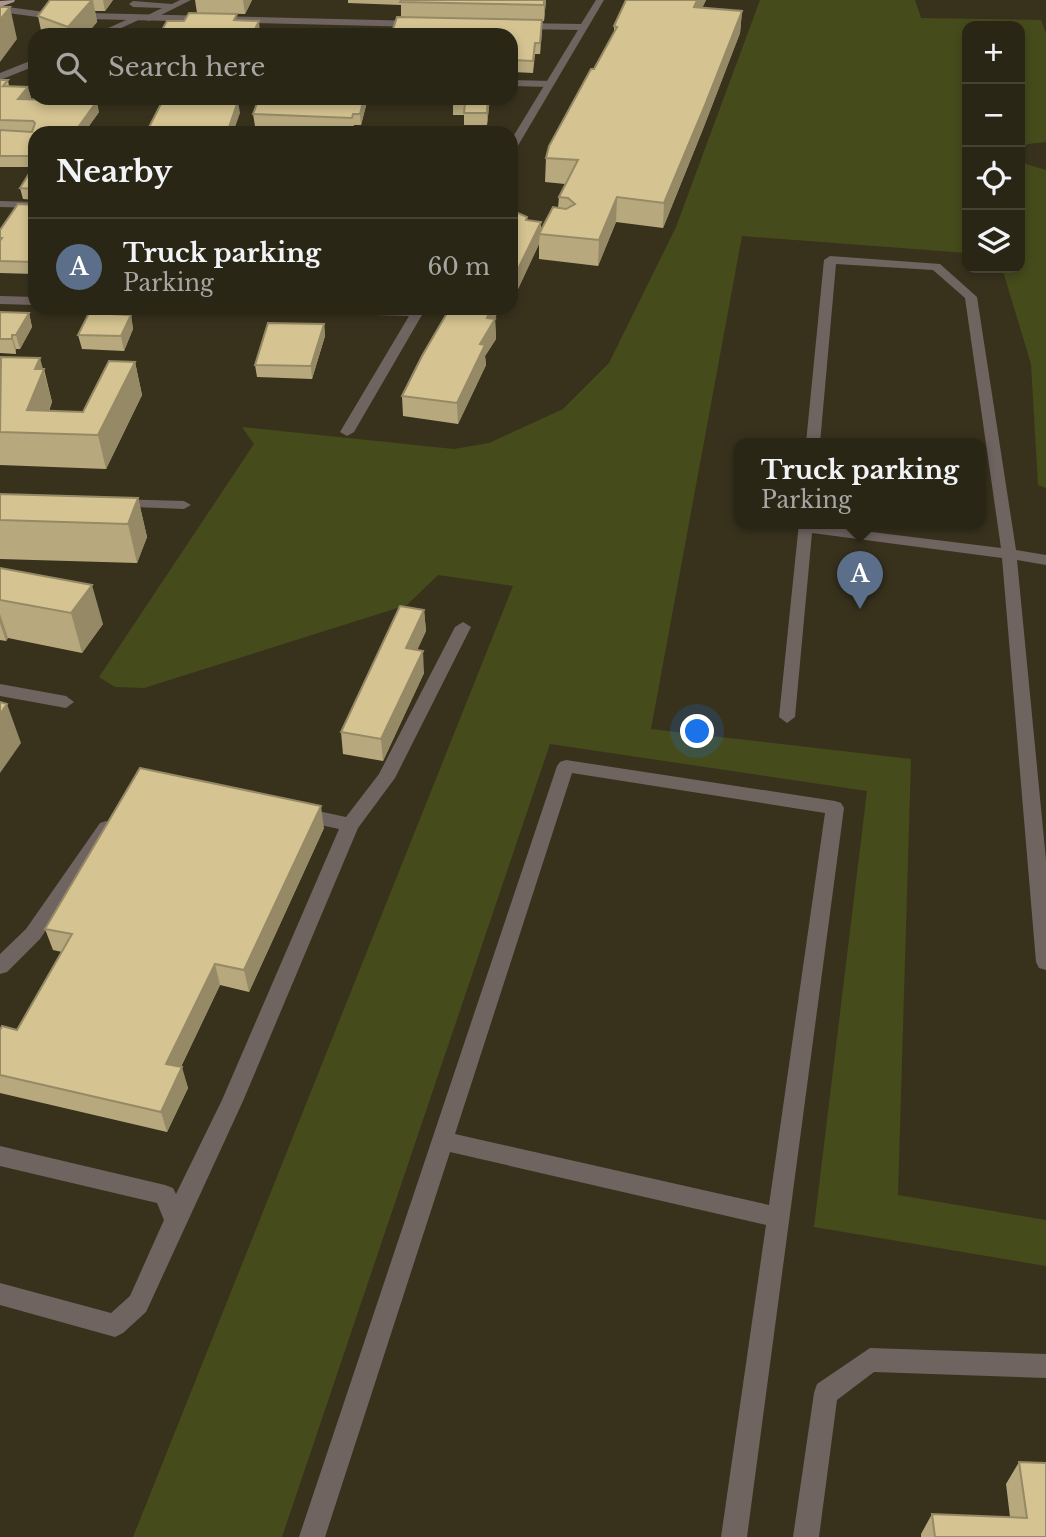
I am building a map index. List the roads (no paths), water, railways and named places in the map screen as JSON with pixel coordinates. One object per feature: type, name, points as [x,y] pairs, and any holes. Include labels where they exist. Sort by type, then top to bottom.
[{"type":"main road","points":[[0,7],[12,0]]},
{"type":"street","points":[[116,28],[187,0]]},
{"type":"street","points":[[518,137],[600,0]]},
{"type":"street","points":[[133,4],[174,6]]},
{"type":"street","points":[[0,7],[45,15],[431,24]]},
{"type":"street","points":[[514,26],[584,27]]},
{"type":"street","points":[[0,77],[28,65]]},
{"type":"street","points":[[15,70],[28,71]]},
{"type":"street","points":[[518,83],[550,84]]},
{"type":"street","points":[[0,204],[28,205]]},
{"type":"street","points":[[813,438],[831,260],[936,267],[971,297],[1009,554],[1046,962]]},
{"type":"street","points":[[0,300],[28,301]]},
{"type":"street","points":[[347,432],[415,315]]},
{"type":"street","points":[[105,502],[184,505]]},
{"type":"street","points":[[787,717],[805,529]]},
{"type":"street","points":[[827,529],[1046,560]]},
{"type":"street","points":[[0,1294],[116,1325],[138,1304],[232,1101],[350,825],[386,778],[463,627]]},
{"type":"street","points":[[0,690],[66,702]]},
{"type":"street","points":[[312,1537],[566,766],[835,808],[734,1537]]},
{"type":"street","points":[[283,810],[350,825]]},
{"type":"street","points":[[0,966],[33,934],[116,814]]},
{"type":"street","points":[[442,1141],[778,1217]]},
{"type":"street","points":[[0,1156],[165,1195],[175,1220]]},
{"type":"street","points":[[806,1537],[826,1393],[870,1360],[1046,1366]]},
{"type":"place","name":"Truck parking","points":[[860,609]]}]
